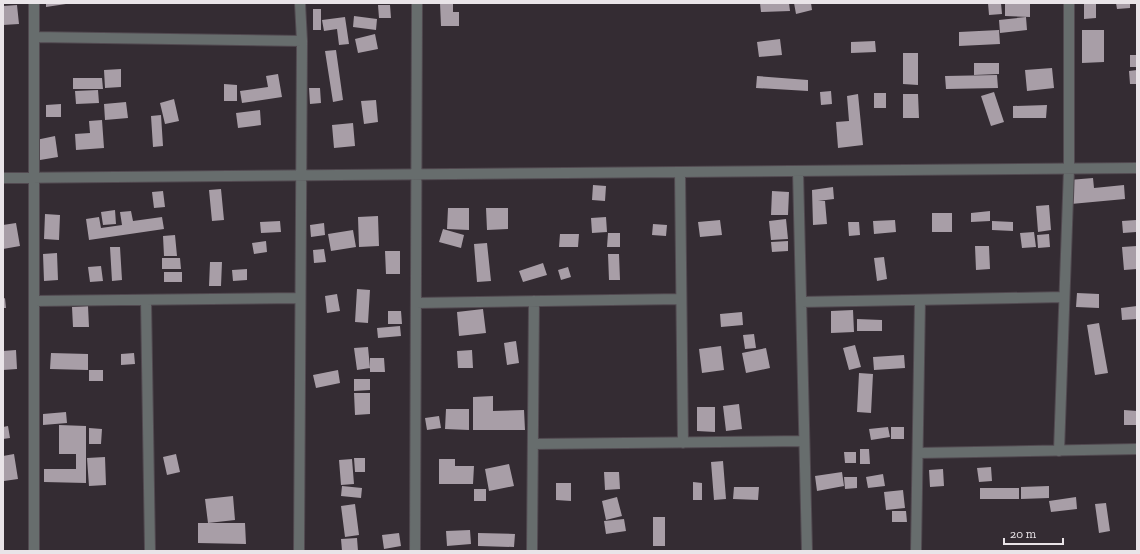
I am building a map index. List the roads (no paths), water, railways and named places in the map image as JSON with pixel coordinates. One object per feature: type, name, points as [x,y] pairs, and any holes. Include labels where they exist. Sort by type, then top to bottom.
[{"type":"street","points":[[34,3],[34,551]]},
{"type":"street","points":[[299,551],[302,41],[300,3]]},
{"type":"street","points":[[415,551],[417,3]]},
{"type":"street","points":[[1059,451],[1069,169],[1069,3]]},
{"type":"street","points":[[34,37],[302,41]]},
{"type":"street","points":[[3,178],[1137,168]]},
{"type":"street","points":[[798,171],[807,551]]},
{"type":"street","points":[[680,172],[683,443]]},
{"type":"street","points":[[801,302],[1064,297]]},
{"type":"street","points":[[34,301],[300,298]]},
{"type":"street","points":[[416,303],[681,299]]},
{"type":"street","points":[[146,300],[150,551]]},
{"type":"street","points":[[916,551],[920,300]]},
{"type":"street","points":[[532,551],[534,301]]},
{"type":"street","points":[[533,444],[804,441]]},
{"type":"street","points":[[918,454],[1137,449]]}]
